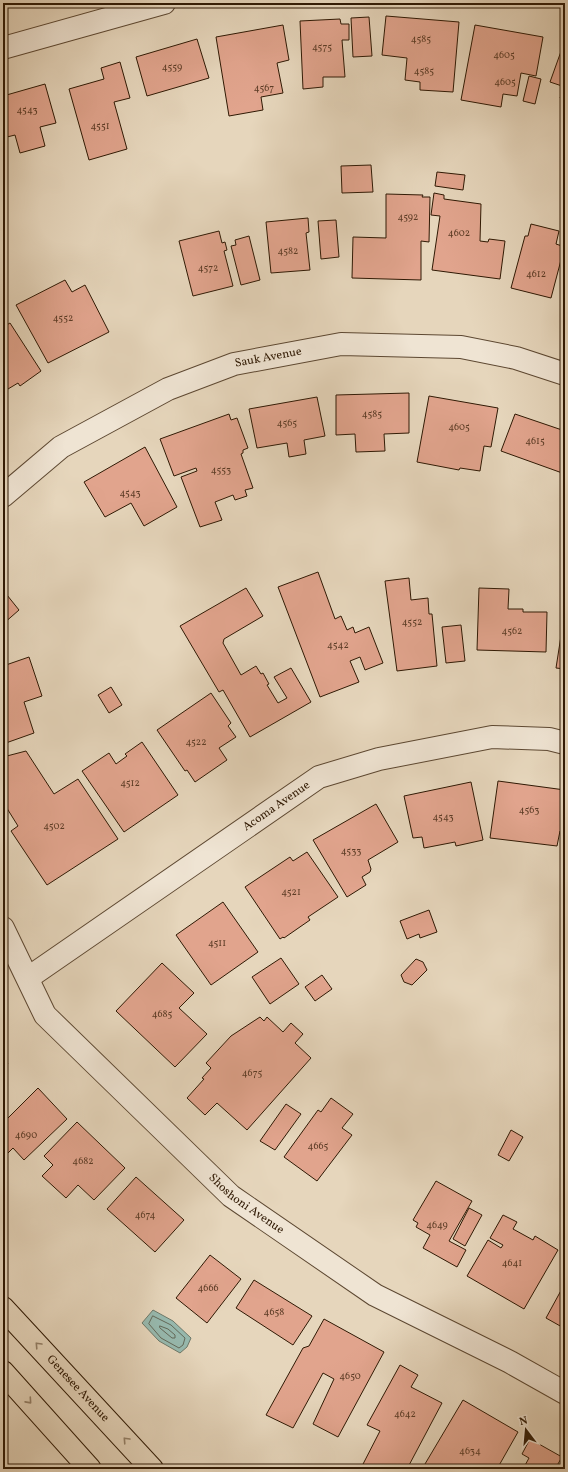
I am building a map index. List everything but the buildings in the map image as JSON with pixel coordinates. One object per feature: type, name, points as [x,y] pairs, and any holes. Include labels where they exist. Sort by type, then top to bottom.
[{"type":"main road","name":"Genesee Avenue","points":[[3,1308],[152,1469]]},
{"type":"main road","points":[[3,1372],[90,1469]]},
{"type":"street","points":[[3,48],[164,3]]},
{"type":"street","name":"Sauk Avenue","points":[[3,496],[61,447],[168,390],[234,364],[341,344],[461,347],[516,358],[565,374]]},
{"type":"street","name":"Acoma Avenue","points":[[28,978],[319,777],[379,759],[492,737],[549,739],[565,743]]},
{"type":"street","name":"Shoshoni Avenue","points":[[3,928],[45,1015],[231,1196],[375,1295],[510,1362],[565,1394]]},
{"type":"water","points":[[153,1310],[173,1321],[191,1338],[187,1347],[180,1353],[159,1341],[142,1323]]}]
